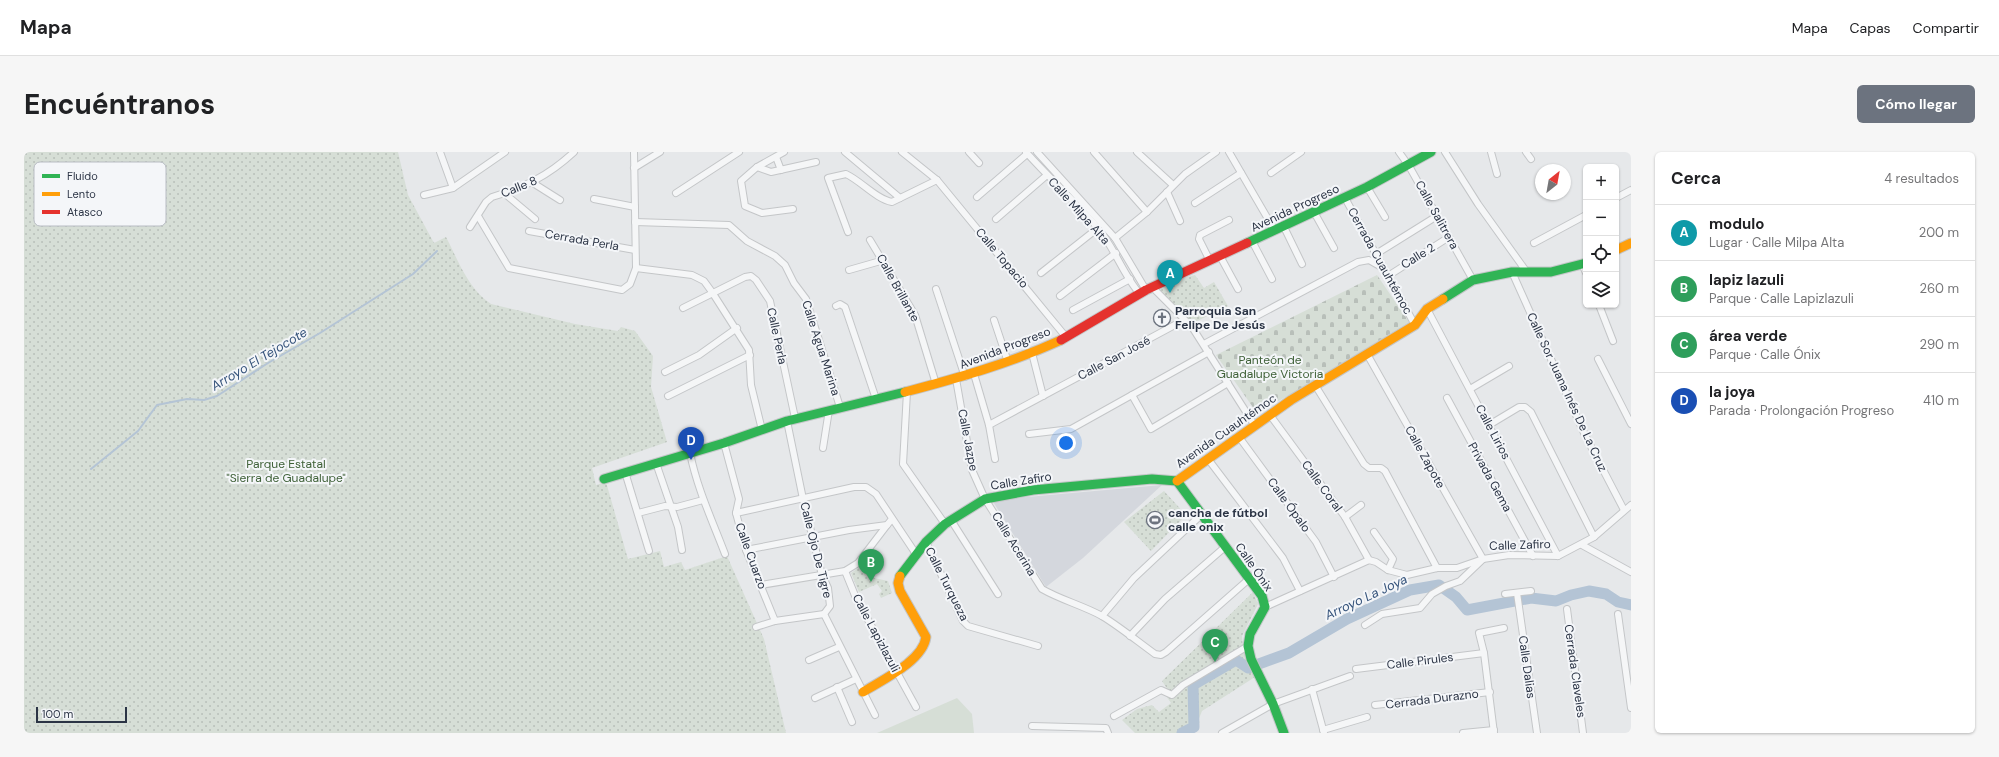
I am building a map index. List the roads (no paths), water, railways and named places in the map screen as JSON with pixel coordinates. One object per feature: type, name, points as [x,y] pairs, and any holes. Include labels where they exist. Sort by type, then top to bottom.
[{"type":"street","points":[[440,152],[453,188]]},
{"type":"street","points":[[424,195],[453,188],[505,152]]},
{"type":"street","name":"Calle 8","points":[[470,227],[486,202],[492,198],[533,183],[558,168],[574,152]]},
{"type":"street","points":[[478,216],[509,268],[622,290],[630,284],[636,268],[634,152]]},
{"type":"street","points":[[634,168],[660,152]]},
{"type":"street","points":[[676,193],[739,152]]},
{"type":"street","points":[[784,152],[757,167],[741,181],[745,206],[762,214],[793,209]]},
{"type":"street","points":[[845,152],[900,198]]},
{"type":"street","name":"Calle Topacio","points":[[902,152],[937,180],[1066,337]]},
{"type":"street","points":[[969,152],[979,163]]},
{"type":"street","name":"Calle Milpa Alta","points":[[1038,152],[1114,238],[1146,291]]},
{"type":"street","points":[[1094,152],[1147,212]]},
{"type":"street","points":[[1137,152],[1173,185]]},
{"type":"street","points":[[1114,238],[1147,212],[1184,174],[1216,152]]},
{"type":"street","points":[[1229,152],[1275,231]]},
{"type":"street","points":[[1271,173],[1301,152]]},
{"type":"street","name":"Calle Salitrera","points":[[1399,152],[1409,166],[1473,280]]},
{"type":"street","name":"Avenida Progreso","points":[[604,479],[724,443],[791,420],[961,378],[1032,353],[1066,337],[1146,291],[1345,198],[1409,166],[1432,152]]},
{"type":"street","points":[[1445,152],[1478,204],[1526,271]]},
{"type":"street","points":[[1491,152],[1497,174]]},
{"type":"street","points":[[1526,152],[1531,159]]},
{"type":"street","points":[[977,197],[1027,153]]},
{"type":"street","name":"Calle Milpa Alta","points":[[1027,153],[1098,228],[1116,252],[1130,279],[1192,327],[1255,426]]},
{"type":"street","points":[[776,157],[781,170]]},
{"type":"street","points":[[757,167],[771,172],[816,162]]},
{"type":"street","points":[[1195,203],[1241,173]]},
{"type":"street","points":[[848,232],[828,178],[846,174],[888,201],[892,202],[937,180]]},
{"type":"street","points":[[996,219],[1047,175]]},
{"type":"street","points":[[533,183],[560,200]]},
{"type":"street","points":[[1367,187],[1385,217]]},
{"type":"street","points":[[1619,196],[1631,190]]},
{"type":"street","points":[[1167,192],[1180,222]]},
{"type":"street","points":[[504,194],[535,219]]},
{"type":"street","name":"Cerrada Cuauhtémoc","points":[[1345,198],[1415,325]]},
{"type":"street","points":[[594,199],[634,207]]},
{"type":"street","points":[[1314,212],[1334,248]]},
{"type":"street","points":[[1376,254],[1437,216]]},
{"type":"street","points":[[1534,243],[1583,217]]},
{"type":"street","points":[[1210,261],[1199,240],[1200,235],[1229,220]]},
{"type":"street","name":"Calle Agua Marina","points":[[635,222],[729,225],[747,241],[775,256],[785,265],[794,283],[806,299],[840,407]]},
{"type":"street","points":[[1284,227],[1302,264]]},
{"type":"street","points":[[1041,273],[1098,228]]},
{"type":"street","name":"Cerrada Perla","points":[[529,231],[635,250]]},
{"type":"street","name":"Calle 2","points":[[1388,276],[1449,237]]},
{"type":"street","name":"Calle Brillante","points":[[870,240],[884,260],[915,314],[936,384]]},
{"type":"street","points":[[1252,242],[1272,279]]},
{"type":"street","points":[[1619,249],[1631,243]]},
{"type":"street","points":[[1060,296],[1116,252]]},
{"type":"street","points":[[1220,256],[1238,289]]},
{"type":"street","points":[[849,270],[884,260]]},
{"type":"street","points":[[1204,344],[1358,262],[1369,260],[1383,268]]},
{"type":"street","name":"Avenida Cuauhtémoc","points":[[1177,481],[1314,385],[1415,325],[1427,309],[1473,280],[1512,272],[1551,272],[1583,263]]},
{"type":"street","points":[[636,268],[692,275],[704,281],[736,328],[750,355],[750,385],[762,430]]},
{"type":"street","name":"Calle Sor Juana Inés De La Cruz","points":[[1512,272],[1585,435],[1624,510]]},
{"type":"street","name":"Calle Perla","points":[[712,292],[751,276],[770,301],[791,420]]},
{"type":"street","points":[[1073,310],[1130,279]]},
{"type":"street","name":"Calle Jazpe","points":[[936,289],[961,378],[972,470],[986,499]]},
{"type":"street","points":[[683,308],[712,292]]},
{"type":"street","points":[[836,306],[840,304],[845,307],[876,399]]},
{"type":"street","points":[[1600,308],[1613,341]]},
{"type":"street","name":"Calle Lirios","points":[[1427,309],[1558,556]]},
{"type":"street","points":[[994,320],[1008,362]]},
{"type":"street","name":"Calle San José","points":[[989,425],[1184,320]]},
{"type":"street","points":[[665,372],[698,355],[736,328]]},
{"type":"street","points":[[1029,434],[1071,429],[1209,352]]},
{"type":"street","points":[[1032,353],[1043,396]]},
{"type":"street","name":"Calle Zapote","points":[[1368,354],[1483,559]]},
{"type":"street","points":[[668,396],[750,355]]},
{"type":"street","points":[[1598,359],[1631,424]]},
{"type":"street","points":[[1470,389],[1509,366]]},
{"type":"street","points":[[974,374],[989,425],[995,459]]},
{"type":"street","points":[[1132,395],[1151,429],[1228,383]]},
{"type":"street","points":[[1314,385],[1364,464],[1369,468],[1381,468],[1385,471],[1437,568]]},
{"type":"street","points":[[907,392],[902,464],[948,522],[998,594]]},
{"type":"street","name":"Privada Gema","points":[[1448,398],[1533,556]]},
{"type":"street","points":[[1489,425],[1519,407],[1525,407],[1531,412],[1594,537]]},
{"type":"street","points":[[823,448],[829,410]]},
{"type":"street","name":"Calle Coral","points":[[1270,415],[1345,517],[1369,560]]},
{"type":"street","name":"Calle Ojo De Tigre","points":[[791,420],[803,499],[822,575],[828,588],[830,606],[824,614],[839,647],[875,716]]},
{"type":"street","name":"Calle Ópalo","points":[[1239,437],[1316,542],[1334,577]]},
{"type":"street","name":"Calle Cuarzo","points":[[724,443],[739,499],[736,514],[746,550],[775,621]]},
{"type":"street","points":[[690,453],[694,475],[725,554]]},
{"type":"street","points":[[1208,459],[1283,558],[1300,591]]},
{"type":"street","points":[[656,463],[678,526],[682,550]]},
{"type":"street","points":[[625,472],[649,551]]},
{"type":"street","name":"Calle Zafiro","points":[[896,671],[925,648],[927,642],[926,637],[900,591],[898,583],[901,574],[926,542],[948,522],[986,499],[1033,490],[1152,479],[1177,481]]},
{"type":"street","name":"Calle Ónix","points":[[1177,481],[1262,596],[1265,607],[1250,634],[1248,646]]},
{"type":"street","points":[[736,514],[854,488],[866,487],[876,494],[916,554]]},
{"type":"street","name":"Calle Acerina","points":[[986,499],[1042,589],[1055,597],[1078,604],[1102,616]]},
{"type":"street","points":[[638,513],[664,506],[677,507],[703,500]]},
{"type":"street","points":[[1345,517],[1361,505]]},
{"type":"street","name":"Calle Zafiro","points":[[1369,560],[1376,562],[1388,570],[1407,576],[1437,568],[1457,568],[1483,559],[1509,556],[1558,556],[1582,545],[1594,537],[1631,505]]},
{"type":"street","points":[[1201,515],[1134,578],[1102,616],[1155,654],[1161,655],[1249,579]]},
{"type":"street","points":[[761,585],[845,571],[858,563],[892,519]]},
{"type":"street","points":[[746,550],[887,525]]},
{"type":"street","points":[[1374,532],[1393,558],[1388,570]]},
{"type":"street","name":"Calle Turqueza","points":[[926,542],[963,621],[968,626],[1038,646]]},
{"type":"street","points":[[1582,545],[1631,572]]},
{"type":"street","points":[[1130,636],[1165,599],[1225,547]]},
{"type":"street","points":[[1365,625],[1382,614],[1420,608],[1432,594],[1460,581],[1483,559]]},
{"type":"street","points":[[1265,607],[1369,560]]},
{"type":"street","name":"Calle Lapizlazuli","points":[[845,571],[856,598],[916,707]]},
{"type":"street","points":[[1505,594],[1531,591]]},
{"type":"street","name":"Calle Dalias","points":[[1517,593],[1537,733]]},
{"type":"street","name":"Cerrada Claveles","points":[[1566,609],[1583,733]]},
{"type":"street","points":[[756,627],[775,621],[824,614]]},
{"type":"street","points":[[1618,614],[1631,708]]},
{"type":"street","points":[[1463,733],[1494,732],[1490,692],[1484,653],[1479,633],[1504,628]]},
{"type":"street","points":[[1114,716],[1161,690],[1172,695],[1183,685],[1248,646],[1251,659],[1273,704],[1284,733]]},
{"type":"street","points":[[809,660],[839,647]]},
{"type":"street","name":"Calle Pirules","points":[[1356,669],[1484,653]]},
{"type":"street","points":[[863,692],[896,671]]},
{"type":"street","points":[[1222,733],[1273,704],[1350,676]]},
{"type":"street","points":[[815,698],[856,679]]},
{"type":"street","points":[[837,687],[852,722]]},
{"type":"street","points":[[1312,689],[1324,732],[1367,717]]},
{"type":"street","name":"Cerrada Durazno","points":[[1375,705],[1490,692]]},
{"type":"street","points":[[1032,726],[1106,728],[1108,733]]},
{"type":"waterway","name":"Arroyo El Tejocote","points":[[91,469],[138,431],[157,405],[187,399],[204,400],[217,396],[413,274],[437,251]]},
{"type":"waterway","name":"Arroyo La Joya","points":[[1182,733],[1194,727],[1193,685],[1236,660],[1248,668],[1289,653],[1347,619],[1410,590],[1439,585],[1456,597],[1467,610],[1531,598],[1556,601],[1571,595],[1589,591],[1606,594],[1618,602],[1631,605]]},
{"type":"place","name":"modulo","points":[[1170,293]]},
{"type":"place","name":"Parroquia San Felipe De Jesús","points":[[1162,318]]},
{"type":"place","name":"la joya","points":[[691,460]]},
{"type":"place","name":"cancha de fútbol calle onix","points":[[1155,520]]},
{"type":"place","name":"lapiz lazuli","points":[[871,582]]},
{"type":"place","name":"área verde","points":[[1215,662]]},
{"type":"park label","name":"Panteón de Guadalupe Victoria","points":[[1270,367]]},
{"type":"park label","name":"Parque Estatal \"Sierra de Guadalupe\"","points":[[286,471]]}]
